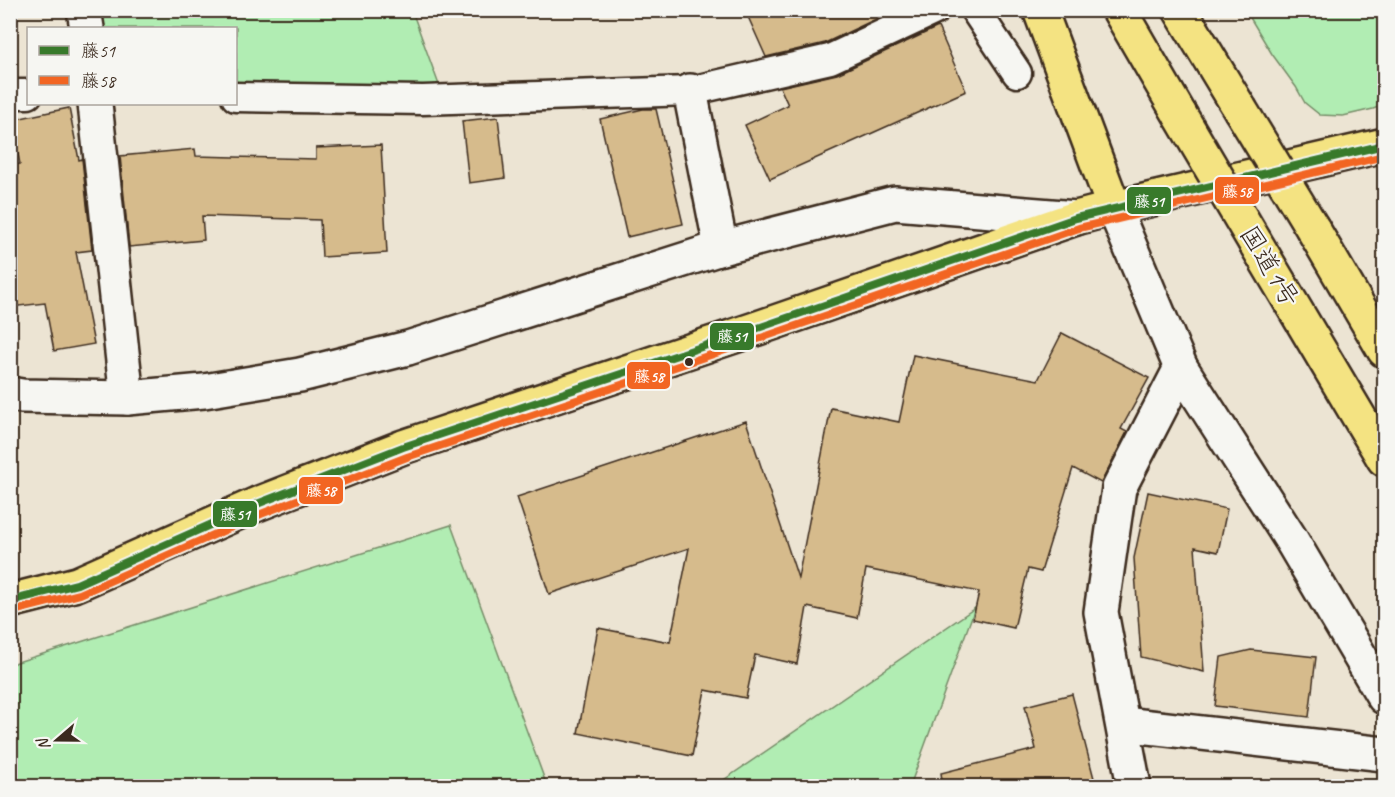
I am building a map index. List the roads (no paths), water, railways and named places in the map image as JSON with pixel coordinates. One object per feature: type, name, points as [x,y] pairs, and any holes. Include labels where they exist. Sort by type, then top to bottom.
[{"type":"highway","points":[[1041,10],[1114,208]]},
{"type":"highway","name":"国道1号","points":[[1119,10],[1384,459]]},
{"type":"highway","points":[[1180,10],[1384,350]]},
{"type":"highway","points":[[10,601],[77,584],[257,504],[403,447],[1076,218],[1384,145]]},
{"type":"street","points":[[84,10],[87,27]]},
{"type":"street","points":[[237,97],[423,100],[690,91],[830,59],[935,10]]},
{"type":"street","points":[[975,10],[1017,73]]},
{"type":"street","points":[[690,91],[721,248]]},
{"type":"street","points":[[10,94],[27,94]]},
{"type":"street","points":[[95,105],[127,398]]},
{"type":"street","points":[[10,394],[127,398],[204,391],[300,375],[408,348],[721,248],[895,203],[1076,218]]},
{"type":"street","points":[[1114,208],[1181,368],[1292,541],[1384,698]]},
{"type":"street","points":[[1134,786],[1101,612],[1119,488],[1181,368]]},
{"type":"street","points":[[1123,724],[1384,754]]}]
